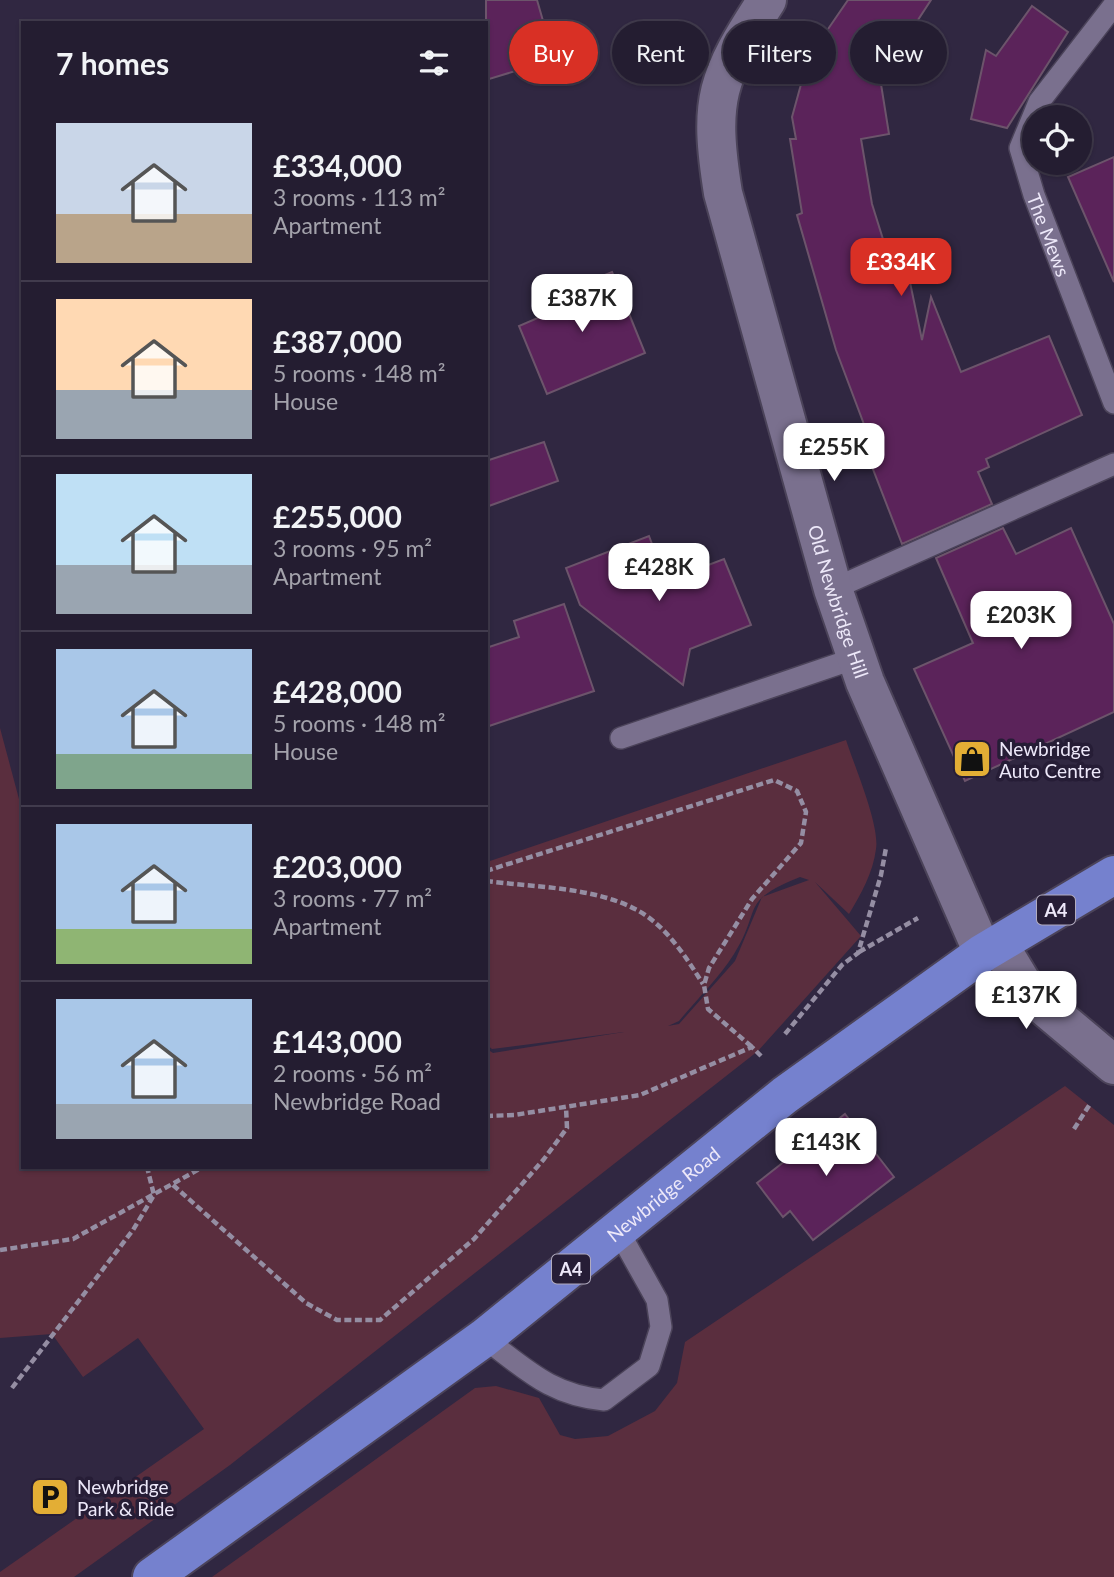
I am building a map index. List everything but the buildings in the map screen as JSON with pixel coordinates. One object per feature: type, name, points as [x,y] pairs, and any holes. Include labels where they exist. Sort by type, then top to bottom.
[{"type":"main road","name":"Newbridge Road","points":[[152,1577],[484,1338],[619,1232],[785,1095],[991,949],[1114,875]]},
{"type":"street","name":"Old Newbridge Hill","points":[[767,0],[739,43],[724,74],[715,108],[715,142],[723,192],[833,589],[856,658],[956,896],[991,949],[1022,983],[1046,1008],[1114,1065]]},
{"type":"lane","name":"The Mews","points":[[1114,5],[1039,102],[1020,148],[1034,195],[1114,403]]},
{"type":"lane","points":[[833,589],[1114,464]]},
{"type":"lane","points":[[621,738],[856,658]]},
{"type":"lane","points":[[484,1338],[551,1387],[578,1397],[604,1400],[649,1366],[662,1327],[657,1300],[619,1232]]},
{"type":"path","points":[[488,870],[774,780],[797,791],[806,812],[801,844],[752,899],[709,968],[704,985],[708,1009],[762,1057],[785,1095]]},
{"type":"path","points":[[858,953],[881,875],[888,834],[909,787]]},
{"type":"path","points":[[488,881],[580,892],[635,909],[664,931],[704,985]]},
{"type":"path","points":[[778,1041],[842,965],[956,896]]},
{"type":"path","points":[[488,1116],[566,1107],[640,1094],[752,1047]]},
{"type":"path","points":[[762,1057],[770,1049]]},
{"type":"path","points":[[173,1185],[306,1303],[337,1320],[380,1320],[474,1239],[544,1159],[567,1128],[566,1107]]},
{"type":"path","points":[[12,1388],[133,1230],[154,1195],[148,1169]]},
{"type":"path","points":[[0,1250],[73,1238],[200,1169]]},
{"type":"shaded area","points":[[0,728],[21,807],[21,1169],[488,1169],[488,1050],[493,1053],[624,1032],[492,1049],[488,1046],[488,862],[846,740],[866,795],[874,825],[876,849],[866,883],[849,914],[815,882],[861,936],[758,1051],[230,1465],[74,1577],[0,1577],[0,1572],[204,1429],[138,1338],[83,1377],[52,1334],[0,1338]],"holes":[[[800,877],[809,880],[764,896]],[[761,899],[735,961],[679,1024],[668,1026],[679,1021],[728,963],[743,939]]]},
{"type":"shaded area","points":[[1065,1086],[1114,1125],[1114,1577],[212,1577],[475,1388],[496,1386],[539,1398],[560,1435],[575,1439],[608,1436],[655,1411],[677,1383],[685,1342]]},
{"type":"place","name":"Newbridge Auto Centre","points":[[972,759]]},
{"type":"place","name":"Newbridge Park & Ride","points":[[50,1497]]}]
